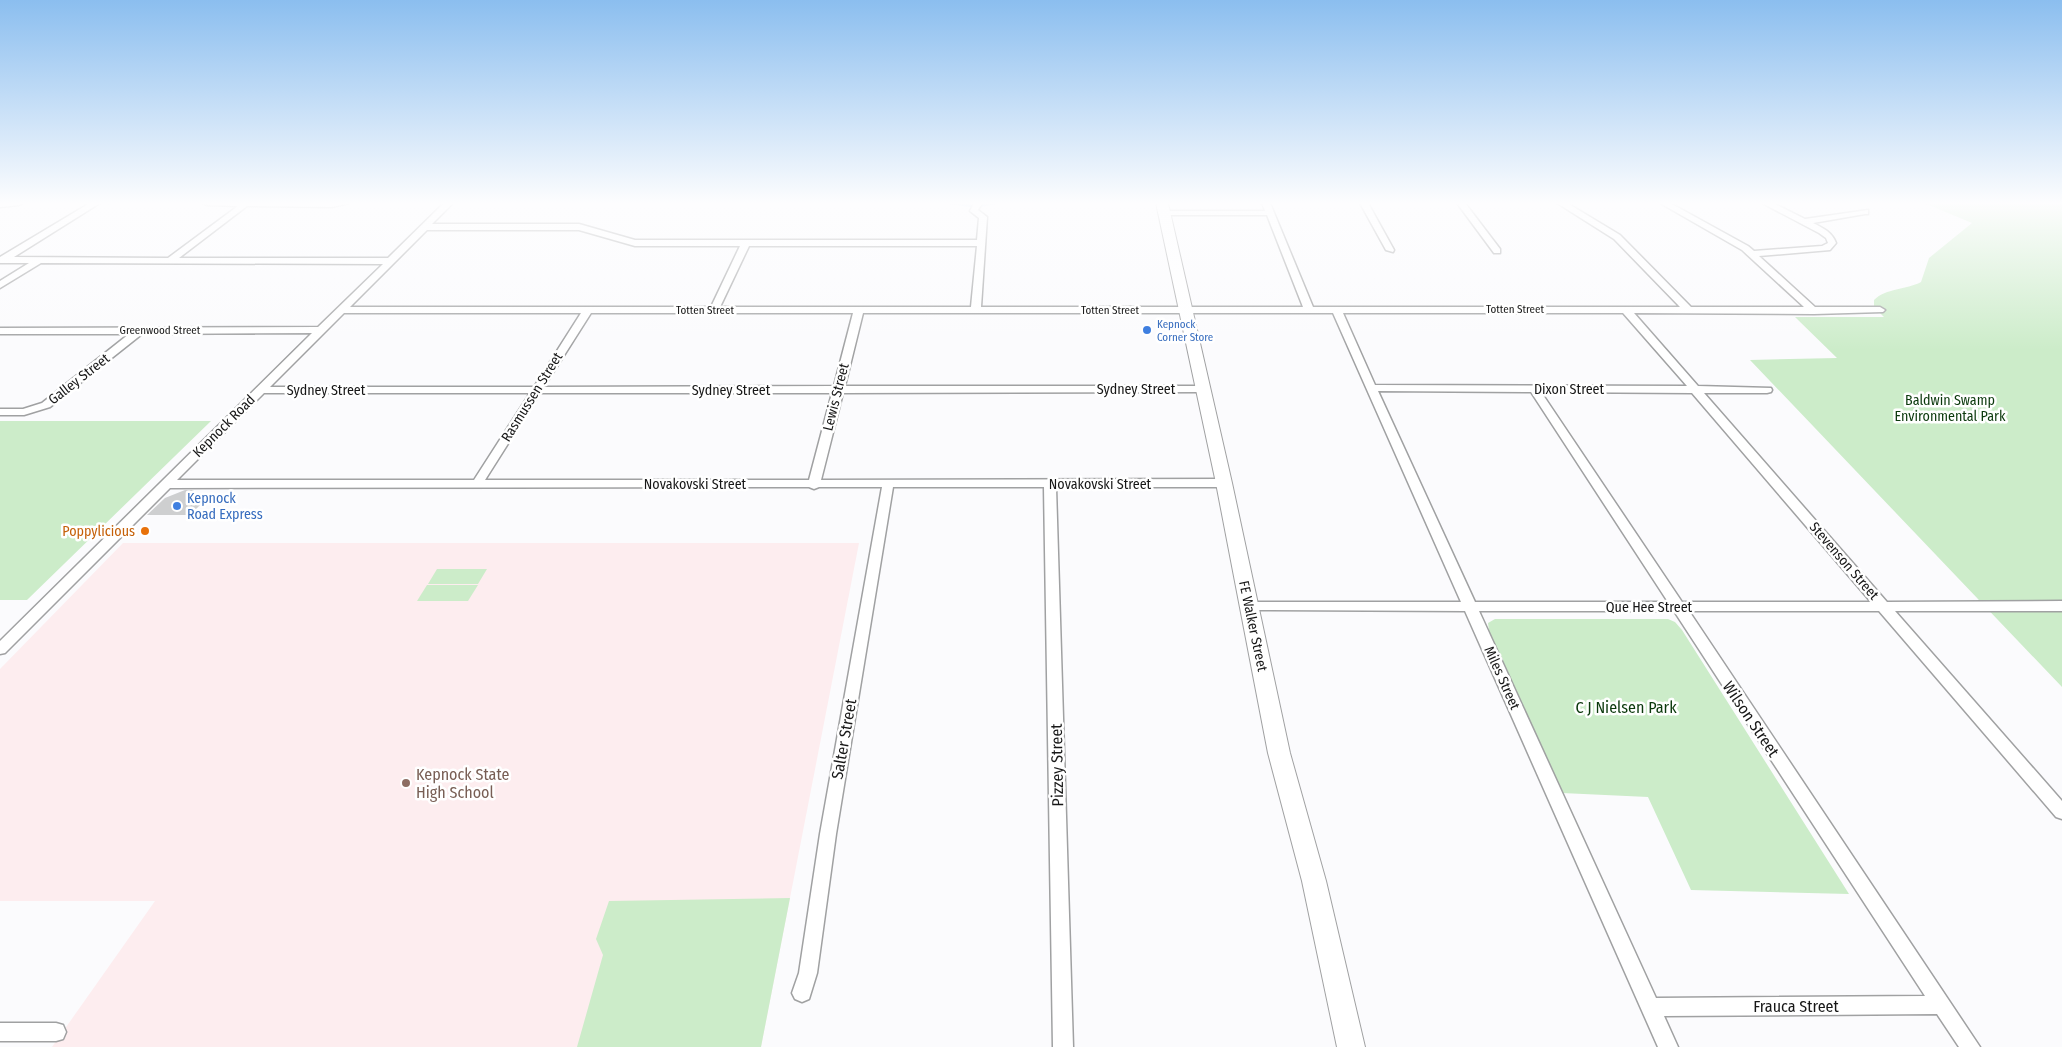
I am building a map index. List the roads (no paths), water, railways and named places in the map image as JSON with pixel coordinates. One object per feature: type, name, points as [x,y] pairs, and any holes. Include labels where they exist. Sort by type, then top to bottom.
[{"type":"main road","name":"FE Walker Street","points":[[1173,252],[1224,483],[1279,753],[1314,881],[1351,1047]]},
{"type":"street","points":[[2,260],[15,252]]},
{"type":"street","points":[[169,260],[180,252]]},
{"type":"street","name":"Kepnock Road","points":[[0,649],[399,252]]},
{"type":"street","points":[[714,310],[741,252]]},
{"type":"street","points":[[976,310],[980,252]]},
{"type":"street","points":[[1286,252],[1309,309]]},
{"type":"street","points":[[1631,252],[1688,310]]},
{"type":"street","points":[[1750,252],[1814,311]]},
{"type":"street","points":[[1753,254],[1785,252]]},
{"type":"street","points":[[2,260],[390,260]]},
{"type":"street","points":[[0,285],[38,261]]},
{"type":"street","name":"Miles Street","points":[[1336,309],[1668,1047]]},
{"type":"street","name":"Totten Street","points":[[341,310],[1880,310]]},
{"type":"street","name":"Lewis Street","points":[[814,484],[859,310]]},
{"type":"street","name":"Stevenson Street","points":[[1626,310],[2062,812]]},
{"type":"street","name":"Rasmussen Street","points":[[477,484],[587,311]]},
{"type":"street","name":"Galley Street","points":[[0,412],[24,412],[40,408],[56,398],[140,330]]},
{"type":"street","name":"Greenwood Street","points":[[0,331],[320,330]]},
{"type":"street","name":"Dixon Street","points":[[1371,388],[1767,390]]},
{"type":"street","name":"Sydney Street","points":[[259,390],[1204,389]]},
{"type":"street","name":"Wilson Street","points":[[1534,389],[1970,1047]]},
{"type":"street","name":"Novakovski Street","points":[[166,484],[1224,483]]},
{"type":"street","name":"Salter Street","points":[[802,994],[808,973],[828,834],[888,484]]},
{"type":"street","name":"Pizzey Street","points":[[1050,484],[1063,1047]]},
{"type":"street","name":"Que Hee Street","points":[[1250,607],[2062,606]]},
{"type":"street","name":"Frauca Street","points":[[1650,1007],[1942,1005]]},
{"type":"street","points":[[0,1032],[56,1032]]},
{"type":"place","name":"Kepnock Corner Store","points":[[1147,330]]},
{"type":"place","name":"Kepnock Road Express","points":[[177,506]]},
{"type":"place","name":"Poppylicious","points":[[145,531]]},
{"type":"place","name":"Kepnock State High School","points":[[406,783]]},
{"type":"park label","name":"Baldwin Swamp Environmental Park","points":[[1950,408]]},
{"type":"park label","name":"C J Nielsen Park","points":[[1626,707]]}]
